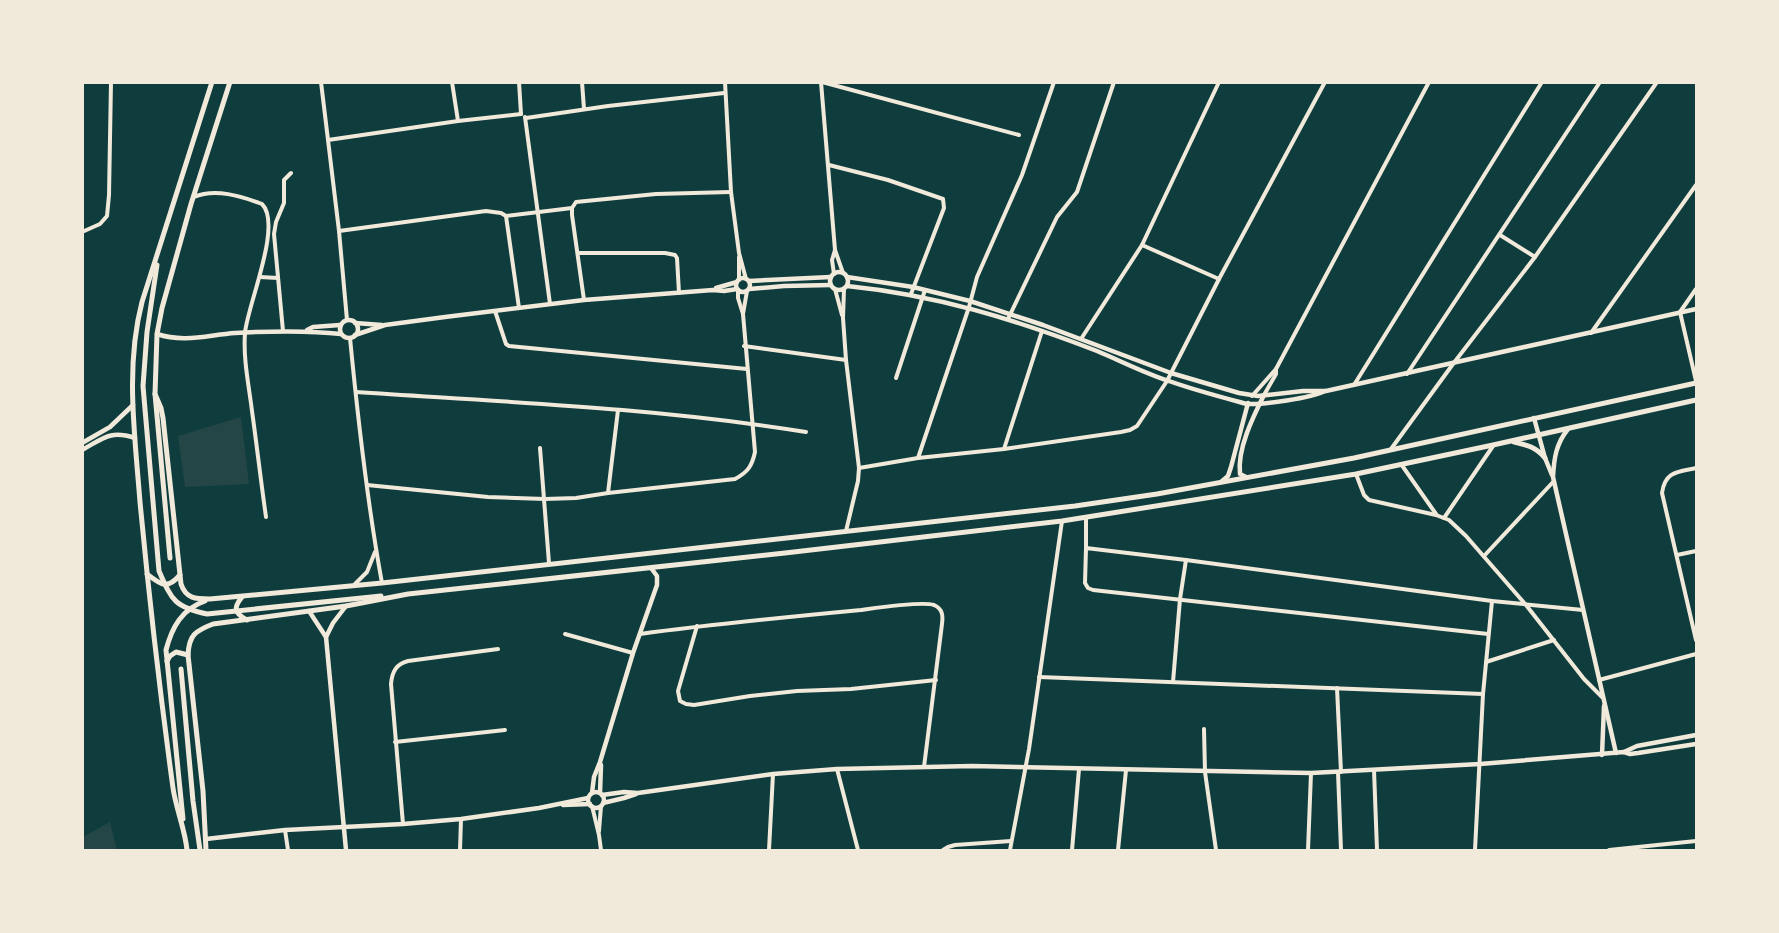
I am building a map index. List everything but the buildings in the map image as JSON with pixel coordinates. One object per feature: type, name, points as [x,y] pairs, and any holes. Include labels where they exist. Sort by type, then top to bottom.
[{"type":"main road","points":[[186,847],[174,791],[147,574],[135,438],[133,365],[139,317],[212,82]]},
{"type":"main road","points":[[170,558],[155,394],[157,334],[162,308],[194,197],[230,82]]},
{"type":"main road","points":[[160,246],[143,368],[143,402],[159,571],[168,592],[180,605],[192,611],[207,614],[651,568],[1062,521],[1356,474],[1696,400]]},
{"type":"main road","points":[[155,394],[163,418],[182,584],[185,593],[195,598],[210,599],[382,583],[1075,506],[1249,478],[1390,450],[1696,382]]},
{"type":"main road","points":[[1509,441],[1532,447],[1545,458]]},
{"type":"main road","points":[[147,574],[158,583],[167,585],[174,582],[180,575]]},
{"type":"main road","points":[[206,850],[188,655],[192,636],[213,624],[346,606],[408,594]]},
{"type":"main road","points":[[242,597],[236,609],[239,616],[247,620]]},
{"type":"main road","points":[[186,847],[166,650],[170,634],[178,619],[195,604],[210,599]]},
{"type":"main road","points":[[166,663],[176,652],[188,655]]},
{"type":"main road","points":[[181,669],[200,850]]},
{"type":"street","points":[[82,232],[100,224],[107,216],[111,82]]},
{"type":"street","points":[[321,82],[348,320]]},
{"type":"street","points":[[452,82],[458,121]]},
{"type":"street","points":[[519,82],[521,114]]},
{"type":"street","points":[[582,82],[584,109]]},
{"type":"street","points":[[724,82],[731,192],[739,254],[738,298],[743,314]]},
{"type":"street","points":[[846,532],[859,468],[846,360],[843,318],[845,275],[835,250],[822,82],[1019,135]]},
{"type":"street","points":[[918,458],[977,277],[1022,175],[1054,82]]},
{"type":"street","points":[[1009,317],[1057,217],[1077,192],[1114,82]]},
{"type":"street","points":[[1081,339],[1142,245],[1219,82]]},
{"type":"street","points":[[859,468],[1130,430],[1142,421],[1167,381],[1325,82]]},
{"type":"street","points":[[1221,482],[1228,476],[1231,467],[1247,404],[1276,369],[1429,82]]},
{"type":"street","points":[[1353,385],[1542,82]]},
{"type":"street","points":[[1407,374],[1600,82]]},
{"type":"street","points":[[1390,450],[1535,257],[1657,82]]},
{"type":"street","points":[[526,118],[724,93]]},
{"type":"street","points":[[328,140],[521,114],[526,118],[550,304]]},
{"type":"street","points":[[829,165],[888,180],[943,199],[944,208],[911,294]]},
{"type":"street","points":[[283,331],[274,228],[284,203],[284,180],[291,173]]},
{"type":"street","points":[[1591,334],[1696,184]]},
{"type":"street","points":[[194,197],[215,192],[258,203],[267,213],[267,233],[260,277],[245,333],[247,378],[266,517]]},
{"type":"street","points":[[584,300],[572,208],[576,202],[656,194],[731,192]]},
{"type":"street","points":[[339,231],[486,211],[506,216],[572,208]]},
{"type":"street","points":[[506,216],[519,308]]},
{"type":"street","points":[[1500,235],[1535,257]]},
{"type":"street","points":[[1142,245],[1219,279]]},
{"type":"street","points":[[835,250],[832,260],[833,287],[843,318]]},
{"type":"street","points":[[578,253],[675,255],[679,293]]},
{"type":"street","points":[[367,485],[488,497],[545,499],[576,498],[735,479],[745,474],[750,468],[755,452],[744,346],[743,314],[748,290],[739,254]]},
{"type":"street","points":[[713,290],[738,281],[845,275],[913,287],[970,301],[1167,381],[1247,404],[1319,394],[1696,309]]},
{"type":"street","points":[[260,277],[278,278]]},
{"type":"street","points":[[348,320],[355,323],[385,325],[584,300],[713,290],[738,289],[741,292],[784,286],[833,287],[840,290],[846,287],[911,294],[1009,317],[1081,339],[1171,373],[1252,396],[1326,391]]},
{"type":"street","points":[[896,378],[925,290]]},
{"type":"street","points":[[1696,290],[1680,312],[1696,382]]},
{"type":"street","points":[[495,311],[506,344],[509,346],[747,369]]},
{"type":"street","points":[[307,330],[313,327],[340,325],[348,320]]},
{"type":"street","points":[[355,323],[358,329],[356,335]]},
{"type":"street","points":[[340,325],[341,334]]},
{"type":"street","points":[[157,334],[189,339],[307,330],[341,334],[350,338],[385,325]]},
{"type":"street","points":[[1004,448],[1042,331]]},
{"type":"street","points":[[350,338],[367,485],[382,583]]},
{"type":"street","points":[[744,346],[846,360]]},
{"type":"street","points":[[1249,478],[1240,474],[1240,462],[1250,425],[1276,374],[1276,369]]},
{"type":"street","points":[[356,392],[618,410],[753,423],[806,432]]},
{"type":"street","points":[[82,443],[110,427],[133,405]]},
{"type":"street","points":[[608,493],[618,410]]},
{"type":"street","points":[[1534,418],[1545,458],[1554,479],[1616,753]]},
{"type":"street","points":[[1484,556],[1554,479],[1554,460],[1558,443],[1568,429]]},
{"type":"street","points":[[82,450],[111,435],[121,434],[135,438]]},
{"type":"street","points":[[1444,518],[1493,446]]},
{"type":"street","points":[[540,448],[549,563]]},
{"type":"street","points":[[1401,464],[1437,515]]},
{"type":"street","points":[[1696,468],[1671,474],[1667,478],[1662,493],[1696,640]]},
{"type":"street","points":[[1356,474],[1364,495],[1369,500],[1437,515],[1466,536],[1526,605],[1584,679],[1602,697]]},
{"type":"street","points":[[1086,517],[1085,583],[1093,590],[1488,634]]},
{"type":"street","points":[[1010,850],[1040,677],[1062,521]]},
{"type":"street","points":[[1086,548],[1492,601],[1583,610]]},
{"type":"street","points":[[1677,555],[1696,551]]},
{"type":"street","points":[[355,584],[367,572],[376,552]]},
{"type":"street","points":[[1173,682],[1180,599],[1186,560]]},
{"type":"street","points":[[206,839],[285,830],[461,819],[557,805],[588,798],[592,793],[594,777],[657,585],[657,576],[651,568]]},
{"type":"street","points":[[1475,850],[1483,694],[1492,601]]},
{"type":"street","points":[[640,634],[887,607],[934,605],[940,608],[943,615],[924,767]]},
{"type":"street","points":[[326,637],[346,606]]},
{"type":"street","points":[[309,611],[326,637],[346,850]]},
{"type":"street","points":[[697,626],[678,691],[680,700],[686,704],[694,705],[797,691],[851,689],[936,680]]},
{"type":"street","points":[[566,634],[633,653]]},
{"type":"street","points":[[1486,662],[1554,640]]},
{"type":"street","points":[[403,824],[395,742],[392,675],[401,663],[498,649]]},
{"type":"street","points":[[1598,680],[1696,654]]},
{"type":"street","points":[[1040,677],[1483,694]]},
{"type":"street","points":[[1337,688],[1341,850]]},
{"type":"street","points":[[1602,755],[1604,706]]},
{"type":"street","points":[[1204,729],[1205,772],[1216,850]]},
{"type":"street","points":[[395,742],[504,730]]},
{"type":"street","points":[[1624,752],[1637,746],[1696,735]]},
{"type":"street","points":[[557,805],[598,807],[638,793],[772,774],[837,769],[1025,767],[1311,773],[1480,764],[1624,752],[1638,753],[1696,744]]},
{"type":"street","points":[[599,835],[602,804],[600,762]]},
{"type":"street","points":[[837,769],[858,850]]},
{"type":"street","points":[[1072,850],[1079,769]]},
{"type":"street","points":[[1118,850],[1126,770]]},
{"type":"street","points":[[1374,770],[1377,850]]},
{"type":"street","points":[[1308,850],[1311,773]]},
{"type":"street","points":[[769,850],[772,774]]},
{"type":"street","points":[[592,793],[638,793]]},
{"type":"street","points":[[588,798],[601,850]]},
{"type":"street","points":[[460,850],[461,819]]},
{"type":"street","points":[[285,830],[288,850]]},
{"type":"street","points":[[943,850],[955,845],[1011,841]]},
{"type":"street","points":[[1609,850],[1696,841]]},
{"type":"shaded area","points":[[241,417],[249,484],[185,487],[178,436]]},
{"type":"shaded area","points":[[110,822],[117,850],[83,850],[83,837]]}]
